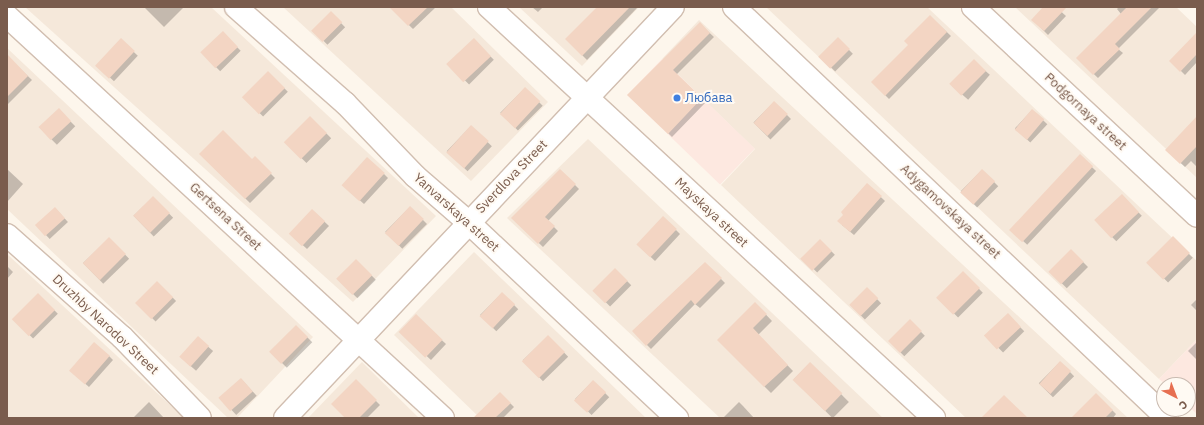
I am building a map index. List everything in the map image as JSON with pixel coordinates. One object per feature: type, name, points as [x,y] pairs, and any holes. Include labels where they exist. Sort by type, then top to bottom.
[{"type":"street","name":"Yanvarskaya street","points":[[236,7],[345,103],[415,176],[468,222],[677,418]]},
{"type":"street","name":"Mayskaya street","points":[[489,7],[934,418]]},
{"type":"street","name":"Sverdlova Street","points":[[285,418],[468,222],[588,99],[673,7]]},
{"type":"street","name":"Adygamovskaya street","points":[[734,7],[1167,418]]},
{"type":"street","name":"Podgornaya street","points":[[972,7],[1197,216]]},
{"type":"street","name":"Gertsena Street","points":[[7,16],[443,418]]},
{"type":"street","name":"Druzhby Narodov Street","points":[[7,235],[122,337],[200,418]]},
{"type":"shaded area","points":[[25,7],[211,7],[436,216],[353,302]]},
{"type":"shaded area","points":[[283,7],[451,7],[548,102],[471,181]]},
{"type":"shaded area","points":[[519,7],[639,7],[582,66]]},
{"type":"shaded area","points":[[766,7],[927,7],[1197,261],[1197,339],[1161,377],[1157,377]]},
{"type":"shaded area","points":[[1015,7],[1176,7],[1197,27],[1197,178]]},
{"type":"shaded area","points":[[699,20],[1128,418],[966,418],[721,185],[755,149],[662,59]]},
{"type":"shaded area","points":[[7,48],[313,337],[237,418],[228,418],[7,209]]},
{"type":"shaded area","points":[[662,59],[755,149],[720,185],[627,95]]},
{"type":"shaded area","points":[[588,139],[883,418],[720,418],[507,218]]},
{"type":"shaded area","points":[[474,252],[646,418],[480,418],[394,335]]},
{"type":"shaded area","points":[[7,254],[184,418],[7,418]]},
{"type":"shaded area","points":[[1197,339],[1197,414],[1196,377],[1161,377]]},
{"type":"shaded area","points":[[362,362],[419,418],[308,418]]},
{"type":"building","points":[[389,7],[428,7],[408,26]]},
{"type":"building","points":[[597,7],[630,7],[582,56],[565,39]]},
{"type":"building","points":[[1043,7],[1067,7],[1044,31],[1031,20]]},
{"type":"building","points":[[1127,7],[1152,7],[1115,44],[1120,49],[1093,75],[1076,58]]},
{"type":"building","points":[[331,11],[342,22],[323,42],[311,31]]},
{"type":"building","points":[[930,15],[947,32],[885,96],[871,82],[908,45],[904,41]]},
{"type":"building","points":[[700,22],[710,33],[673,70],[702,98],[668,134],[627,95]]},
{"type":"building","points":[[223,31],[238,47],[215,68],[200,52]]},
{"type":"building","points":[[1197,32],[1197,54],[1180,72],[1169,61]]},
{"type":"building","points":[[838,37],[850,49],[830,69],[818,57]]},
{"type":"building","points":[[121,38],[135,51],[109,79],[95,66]]},
{"type":"building","points":[[474,38],[491,56],[463,82],[446,64]]},
{"type":"building","points":[[7,54],[28,76],[7,97]]},
{"type":"building","points":[[974,59],[986,71],[961,96],[949,84]]},
{"type":"building","points":[[268,71],[285,88],[259,114],[242,97]]},
{"type":"building","points":[[525,87],[540,101],[515,128],[500,114]]},
{"type":"building","points":[[774,101],[788,114],[767,136],[754,123]]},
{"type":"building","points":[[59,108],[71,121],[51,140],[39,127]]},
{"type":"building","points":[[1032,109],[1044,119],[1027,140],[1015,130]]},
{"type":"building","points":[[310,116],[327,133],[301,159],[284,142]]},
{"type":"building","points":[[1197,116],[1197,146],[1180,164],[1165,150]]},
{"type":"building","points":[[471,125],[489,141],[464,169],[446,152]]},
{"type":"building","points":[[223,130],[252,159],[255,156],[272,173],[245,199],[199,154]]},
{"type":"building","points":[[1080,154],[1093,166],[1022,242],[1009,230]]},
{"type":"building","points":[[367,157],[385,173],[359,201],[342,185]]},
{"type":"building","points":[[560,169],[576,184],[545,217],[555,226],[538,244],[511,218]]},
{"type":"building","points":[[982,169],[995,181],[973,205],[960,192]]},
{"type":"building","points":[[867,183],[882,196],[850,232],[837,221],[843,215],[841,212]]},
{"type":"building","points":[[1122,194],[1139,212],[1111,238],[1094,220]]},
{"type":"building","points":[[153,196],[170,213],[150,233],[133,216]]},
{"type":"building","points":[[410,206],[424,219],[399,246],[385,233]]},
{"type":"building","points":[[55,207],[65,218],[45,236],[35,225]]},
{"type":"building","points":[[312,209],[325,221],[302,246],[289,234]]},
{"type":"building","points":[[663,216],[677,229],[650,257],[636,245]]},
{"type":"building","points":[[1173,236],[1190,253],[1163,280],[1146,263]]},
{"type":"building","points":[[109,237],[126,254],[100,280],[83,263]]},
{"type":"building","points":[[820,239],[832,251],[812,271],[800,259]]},
{"type":"building","points":[[1071,249],[1084,262],[1061,284],[1048,272]]},
{"type":"building","points":[[356,259],[372,275],[352,295],[336,279]]},
{"type":"building","points":[[705,262],[722,278],[695,305],[691,300],[646,346],[632,331]]},
{"type":"building","points":[[615,268],[628,281],[605,303],[592,291]]},
{"type":"building","points":[[963,271],[980,288],[953,315],[936,298]]},
{"type":"building","points":[[157,281],[173,297],[151,319],[135,303]]},
{"type":"building","points":[[867,287],[878,298],[861,316],[849,305]]},
{"type":"building","points":[[502,292],[515,304],[493,328],[479,316]]},
{"type":"building","points":[[38,293],[55,310],[29,336],[12,319]]},
{"type":"building","points":[[755,302],[767,314],[753,328],[788,365],[764,387],[717,340]]},
{"type":"building","points":[[1008,313],[1021,327],[997,349],[984,336]]},
{"type":"building","points":[[416,314],[443,340],[425,358],[399,332]]},
{"type":"building","points":[[910,319],[922,331],[900,353],[888,341]]},
{"type":"building","points":[[296,325],[308,337],[281,364],[269,352]]},
{"type":"building","points":[[548,335],[565,352],[539,378],[522,361]]},
{"type":"building","points":[[198,336],[209,346],[190,367],[179,357]]},
{"type":"building","points":[[94,342],[110,356],[85,384],[69,371]]},
{"type":"building","points":[[1060,361],[1071,371],[1050,394],[1039,384]]},
{"type":"building","points":[[810,362],[842,393],[825,411],[793,380]]},
{"type":"building","points":[[241,378],[253,392],[230,411],[218,398]]},
{"type":"building","points":[[356,379],[377,400],[359,418],[345,418],[331,404]]},
{"type":"building","points":[[593,380],[606,392],[587,413],[574,400]]},
{"type":"building","points":[[500,392],[511,403],[495,418],[473,418]]},
{"type":"building","points":[[1096,393],[1113,410],[1105,418],[1071,418]]},
{"type":"building","points":[[1004,395],[1028,418],[981,418]]},
{"type":"place","name":"Любава","points":[[677,98]]}]
